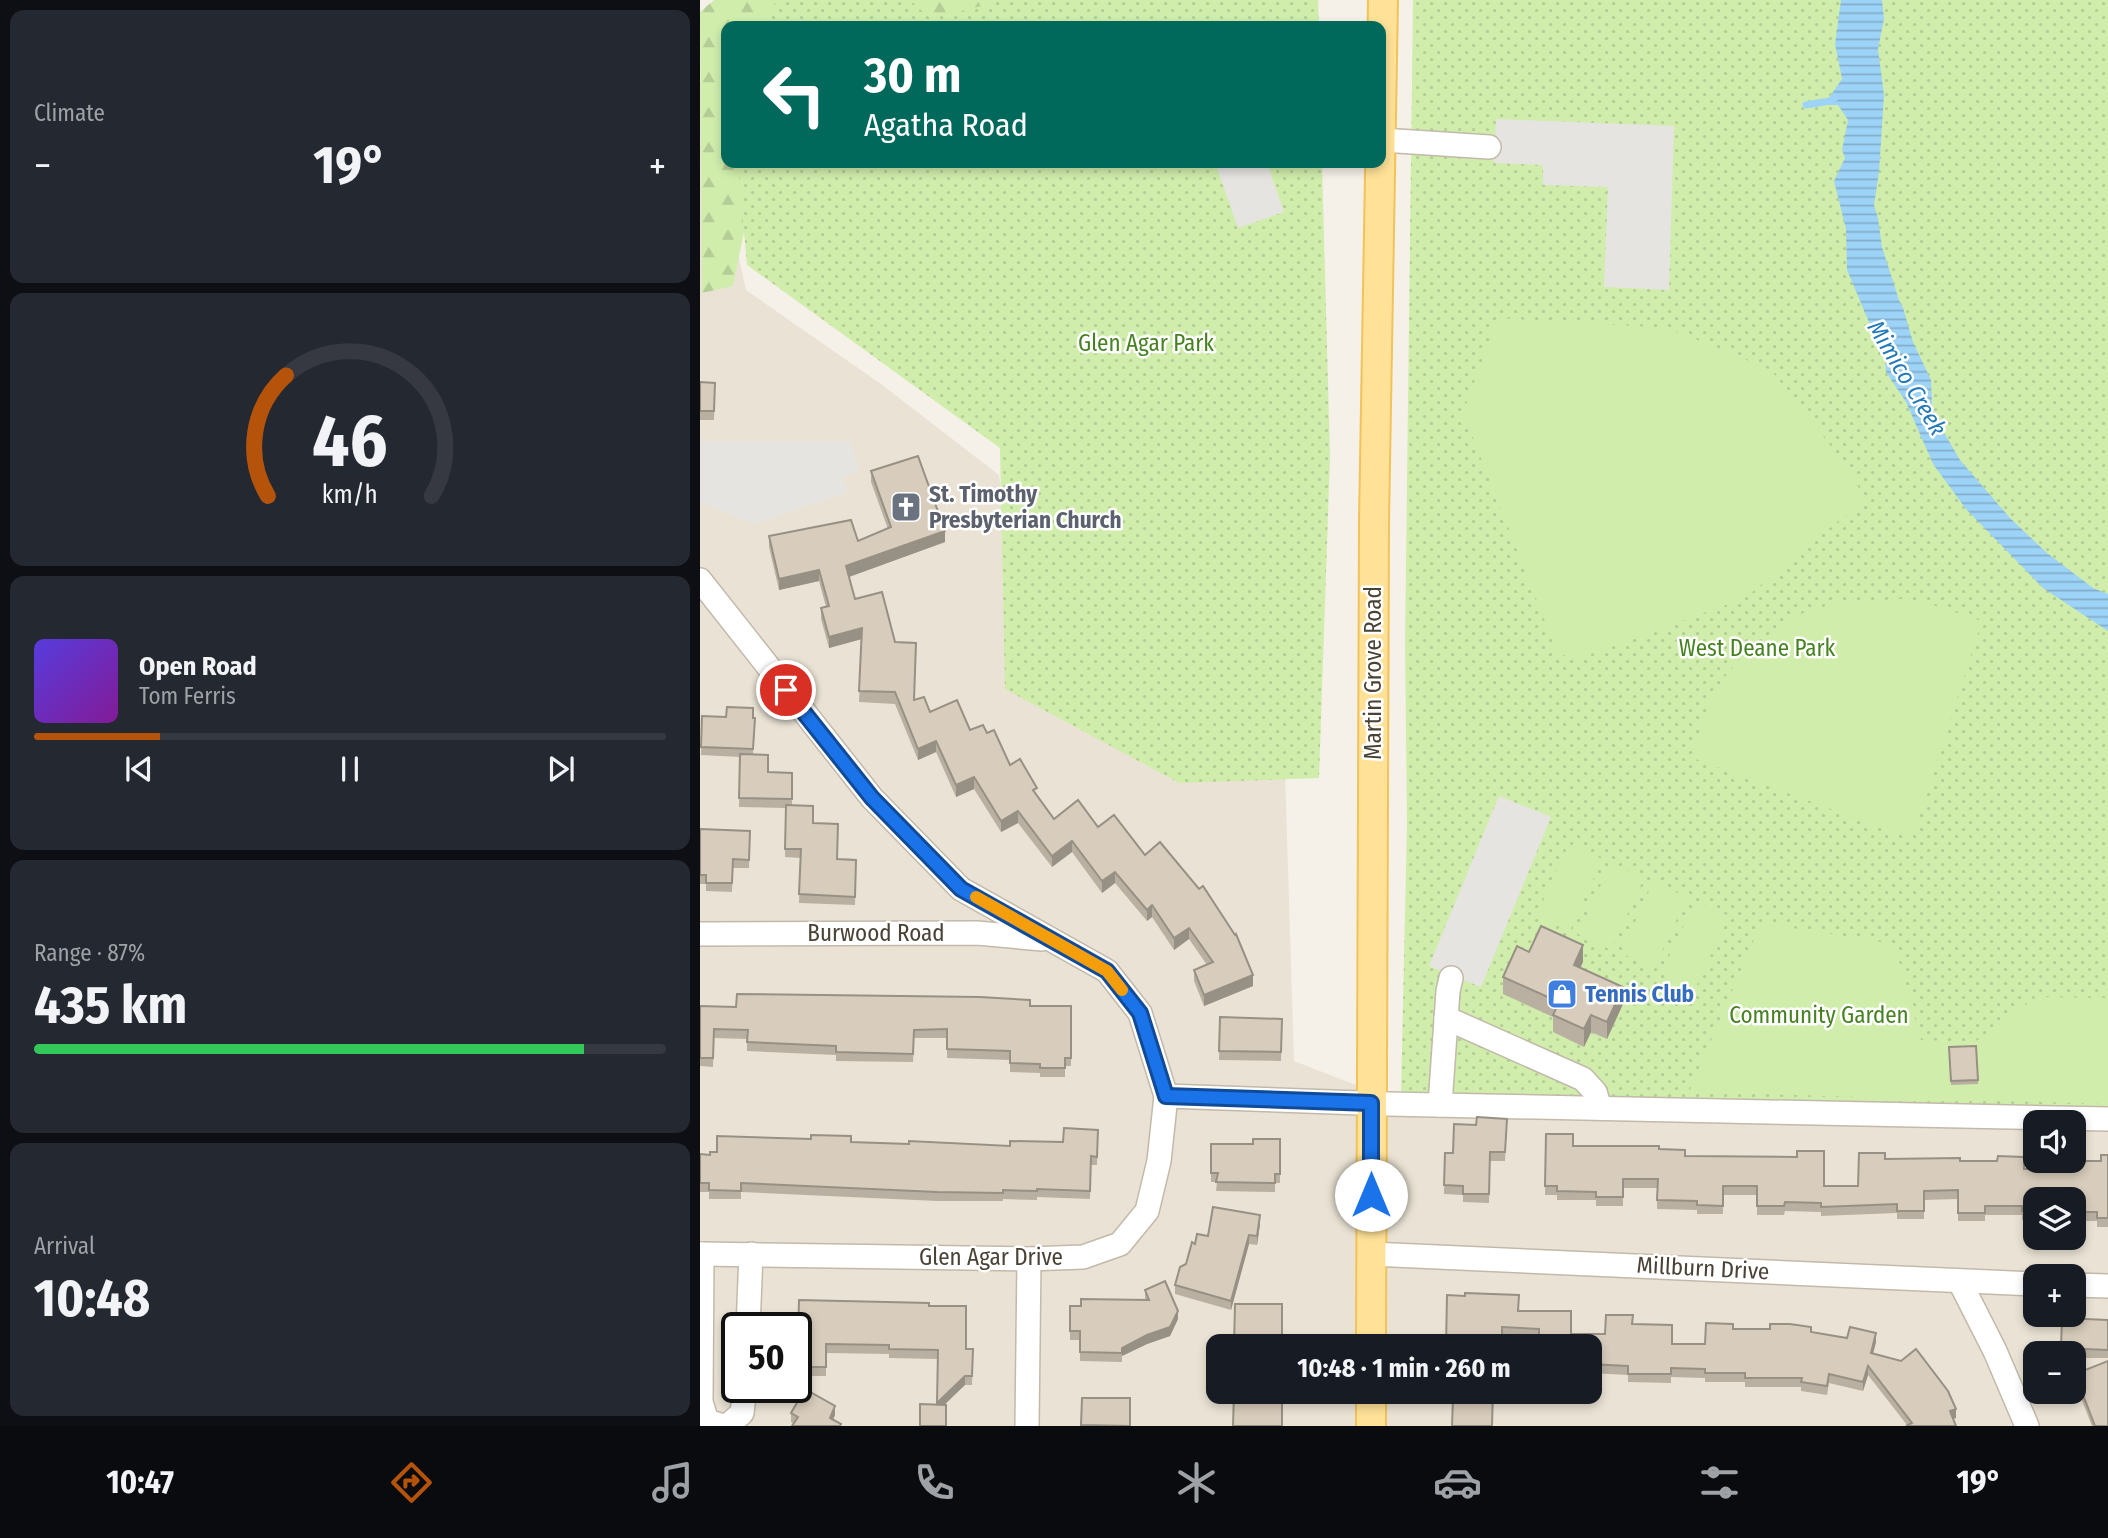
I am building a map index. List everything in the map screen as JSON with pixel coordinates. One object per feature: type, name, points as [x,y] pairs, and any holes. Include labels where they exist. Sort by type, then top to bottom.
[{"type":"main road","name":"Martin Grove Road","points":[[1383,0],[1383,21]]},
{"type":"main road","name":"Martin Grove Road","points":[[1371,1334],[1374,522],[1381,168]]},
{"type":"main road","points":[[1371,1404],[1371,1426]]},
{"type":"street","points":[[1386,140],[1489,146]]},
{"type":"street","points":[[700,580],[872,798],[961,889],[1107,971],[1140,1013],[1166,1096],[1440,1105],[2108,1119]]},
{"type":"street","name":"Burwood Road","points":[[700,934],[977,933],[1052,940]]},
{"type":"street","points":[[1440,1105],[1451,978]]},
{"type":"street","points":[[1446,1018],[1583,1079],[1595,1093],[1600,1108]]},
{"type":"street","name":"Glen Agar Drive","points":[[701,1254],[1029,1259],[1083,1257],[1120,1244],[1147,1211],[1159,1161],[1166,1096]]},
{"type":"street","points":[[701,1254],[701,1402],[708,1421],[725,1426],[742,1413],[743,1403]]},
{"type":"street","points":[[749,1312],[751,1254]]},
{"type":"street","name":"Millburn Drive","points":[[1371,1254],[2023,1284]]},
{"type":"street","points":[[1027,1426],[1029,1259]]},
{"type":"street","points":[[1960,1282],[1995,1351],[2027,1426]]},
{"type":"street","points":[[2086,1285],[2108,1286]]},
{"type":"shaded area","points":[[700,81],[746,290],[881,384],[999,475],[1031,690],[1285,772],[1294,1061],[1413,1107],[1918,1103],[2108,1110],[2108,1426],[700,1426]]},
{"type":"shaded area","points":[[1496,119],[1674,126],[1669,290],[1604,287],[1608,187],[1543,185],[1543,165],[1494,163]]},
{"type":"shaded area","points":[[1217,168],[1269,168],[1284,212],[1238,228]]},
{"type":"shaded area","points":[[700,441],[850,441],[859,472],[842,477],[847,492],[754,524],[700,502]]},
{"type":"shaded area","points":[[1499,796],[1551,817],[1481,987],[1429,966]]},
{"type":"green space","points":[[714,0],[1174,0],[1143,21],[721,21],[721,168],[757,168],[733,286],[702,293],[700,12]]},
{"type":"green space","points":[[777,0],[910,0],[931,19],[1004,0],[1318,0],[1319,21],[762,21]]},
{"type":"green space","name":"West Deane Park","points":[[1413,0],[2108,0],[2108,1110],[1918,1103],[1401,1095],[1407,824],[1405,645]]},
{"type":"green space","name":"Glen Agar Park","points":[[738,168],[1322,168],[1330,457],[1319,778],[1179,783],[1005,689],[1000,448],[747,265]]},
{"type":"green space","points":[[1498,318],[1668,328],[1771,370],[1852,473],[1864,500],[1745,598],[1575,660],[1557,652],[1463,412]]},
{"type":"green space","points":[[1901,599],[1936,606],[1982,621],[1914,831],[1898,834],[1693,758],[1704,718],[1718,688],[1738,662],[1785,623],[1825,606]]},
{"type":"green space","points":[[1569,844],[1602,859],[1570,931],[1536,916]]},
{"type":"green space","points":[[1611,863],[1644,878],[1611,950],[1578,934]]},
{"type":"green space","points":[[1653,882],[1687,897],[1654,969],[1621,953]]},
{"type":"green space","points":[[1695,901],[1729,916],[1696,987],[1662,972]]},
{"type":"green space","name":"Community Garden","points":[[1761,923],[1894,944],[1921,1040],[1975,1042],[2036,997],[2108,998],[2108,1104],[1689,1092]]},
{"type":"water","name":"Mimico Creek","points":[[1841,0],[1882,0],[1884,19],[1878,49],[1884,95],[1874,205],[1882,247],[1899,300],[1913,342],[1931,380],[1932,406],[1939,424],[1960,460],[2010,518],[2047,553],[2093,588],[2108,594],[2108,631],[2043,588],[1966,509],[1933,464],[1906,402],[1886,372],[1885,360],[1847,270],[1846,229],[1834,181],[1845,158],[1842,150],[1848,120],[1838,105],[1824,105],[1842,79],[1835,44]]},
{"type":"building","points":[[700,382],[715,383],[714,411],[700,411]]},
{"type":"building","points":[[918,456],[945,531],[846,566],[855,599],[882,592],[895,642],[916,643],[914,700],[924,697],[930,712],[957,700],[970,730],[983,725],[987,733],[994,730],[1010,765],[1020,759],[1037,788],[1033,790],[1054,819],[1078,800],[1098,827],[1114,815],[1145,855],[1160,842],[1199,889],[1203,886],[1236,934],[1253,975],[1204,995],[1194,970],[1213,962],[1189,928],[1174,938],[1152,905],[1147,910],[1115,872],[1102,881],[1072,841],[1052,856],[1018,811],[1001,821],[974,777],[956,785],[936,741],[918,749],[895,692],[859,691],[862,628],[829,637],[821,608],[829,606],[819,570],[779,579],[769,536],[851,520],[858,541],[891,527],[871,471]]},
{"type":"building","points":[[727,707],[753,708],[753,749],[701,747],[702,716],[726,717]]},
{"type":"building","points":[[740,754],[768,755],[768,772],[792,773],[792,799],[739,798]]},
{"type":"building","points":[[786,805],[813,806],[813,823],[838,824],[837,859],[856,860],[855,897],[799,894],[801,849],[785,849]]},
{"type":"building","points":[[700,829],[750,831],[749,860],[733,859],[732,883],[706,883],[706,875],[700,875]]},
{"type":"building","points":[[1541,926],[1583,945],[1574,965],[1623,987],[1607,1022],[1591,1015],[1584,1029],[1553,1015],[1559,1002],[1503,977],[1517,946],[1529,952]]},
{"type":"building","points":[[737,994],[980,997],[1030,1000],[1030,1006],[1071,1006],[1071,1058],[1065,1058],[1065,1068],[1040,1068],[1040,1064],[1010,1063],[1010,1051],[947,1049],[947,1029],[914,1030],[913,1054],[836,1052],[836,1046],[747,1042],[748,1030],[714,1029],[713,1058],[700,1058],[700,1006],[736,1007]]},
{"type":"building","points":[[1220,1017],[1282,1019],[1281,1052],[1219,1051]]},
{"type":"building","points":[[1976,1046],[1978,1080],[1951,1081],[1949,1047]]},
{"type":"building","points":[[1477,1117],[1507,1119],[1505,1152],[1490,1152],[1489,1194],[1463,1194],[1463,1186],[1444,1185],[1445,1153],[1453,1153],[1454,1124],[1476,1125]]},
{"type":"building","points":[[1064,1128],[1098,1130],[1097,1157],[1091,1156],[1090,1191],[1037,1189],[1003,1190],[1003,1193],[937,1192],[741,1183],[741,1191],[709,1190],[709,1183],[700,1183],[700,1154],[710,1155],[710,1152],[717,1152],[717,1136],[811,1139],[811,1135],[851,1136],[851,1142],[909,1144],[909,1141],[1010,1146],[1010,1141],[1063,1142]]},
{"type":"building","points":[[1546,1134],[1573,1134],[1573,1146],[1659,1146],[1659,1149],[1685,1150],[1685,1156],[1797,1157],[1797,1151],[1824,1151],[1824,1186],[1858,1186],[1859,1153],[1885,1153],[1885,1159],[1960,1158],[1960,1161],[1997,1161],[1998,1156],[2023,1157],[2023,1173],[2086,1173],[2086,1161],[2101,1161],[2101,1155],[2108,1155],[2108,1218],[2097,1218],[2097,1212],[2086,1212],[2086,1187],[2023,1187],[2023,1211],[2022,1206],[1985,1206],[1985,1213],[1958,1213],[1958,1190],[1924,1191],[1924,1211],[1897,1211],[1897,1204],[1821,1207],[1821,1203],[1785,1202],[1784,1206],[1757,1206],[1757,1186],[1723,1186],[1723,1206],[1697,1205],[1697,1201],[1657,1200],[1658,1179],[1623,1179],[1623,1197],[1596,1197],[1596,1192],[1557,1191],[1557,1186],[1545,1186]]},
{"type":"building","points":[[1253,1139],[1280,1139],[1280,1174],[1275,1174],[1275,1183],[1216,1182],[1218,1173],[1211,1173],[1211,1144],[1253,1144]]},
{"type":"building","points":[[1213,1207],[1260,1215],[1257,1236],[1249,1235],[1231,1301],[1175,1285],[1180,1267],[1186,1264],[1197,1234],[1208,1236]]},
{"type":"building","points":[[1165,1281],[1178,1311],[1170,1327],[1122,1348],[1122,1353],[1080,1352],[1080,1331],[1070,1331],[1070,1306],[1081,1306],[1081,1299],[1149,1300],[1145,1290]]},
{"type":"building","points":[[1465,1293],[1519,1295],[1518,1311],[1571,1311],[1571,1334],[1539,1334],[1539,1329],[1502,1327],[1502,1334],[1446,1334],[1447,1295],[1465,1296]]},
{"type":"building","points":[[799,1300],[966,1306],[966,1349],[973,1349],[972,1376],[965,1376],[937,1403],[938,1350],[889,1349],[889,1345],[826,1344],[826,1367],[812,1367],[812,1312],[799,1312]]},
{"type":"building","points":[[1235,1304],[1282,1304],[1282,1334],[1234,1334]]},
{"type":"building","points":[[1606,1315],[1633,1315],[1632,1324],[1672,1325],[1672,1344],[1705,1344],[1706,1323],[1733,1324],[1733,1329],[1770,1329],[1770,1324],[1790,1324],[1811,1327],[1811,1332],[1847,1338],[1850,1327],[1876,1333],[1871,1353],[1901,1361],[1916,1349],[1948,1391],[1956,1409],[1950,1411],[1956,1426],[1906,1426],[1912,1423],[1868,1366],[1863,1382],[1829,1374],[1827,1386],[1801,1382],[1802,1378],[1745,1378],[1745,1373],[1705,1373],[1705,1369],[1671,1368],[1671,1374],[1628,1374],[1628,1366],[1602,1365],[1602,1334],[1605,1334]]},
{"type":"building","points":[[2086,1319],[2108,1320],[2108,1350],[2086,1349],[2086,1341],[2061,1341],[2062,1327],[2086,1327]]},
{"type":"building","points":[[2108,1361],[2108,1426],[2095,1426],[2086,1403],[2086,1370]]},
{"type":"building","points":[[812,1393],[835,1406],[830,1418],[841,1424],[792,1426],[798,1417],[791,1413],[797,1403],[812,1403]]},
{"type":"building","points":[[1082,1398],[1130,1398],[1130,1426],[1081,1425]]},
{"type":"building","points":[[920,1404],[946,1405],[946,1426],[920,1426]]},
{"type":"building","points":[[1234,1404],[1282,1404],[1282,1426],[1233,1426]]},
{"type":"building","points":[[1453,1404],[1493,1404],[1492,1426],[1452,1426]]},
{"type":"waterway","points":[[1806,105],[1835,98]]},
{"type":"slow traffic","points":[[976,897],[1107,971],[1122,990]]},
{"type":"place","name":"St. Timothy Presbyterian Church","points":[[906,507]]},
{"type":"place","name":"Tennis Club","points":[[1562,994]]},
{"type":"route","points":[[786,690],[872,798],[961,889],[1107,971],[1140,1013],[1166,1096],[1371,1103],[1371,1195]]}]
